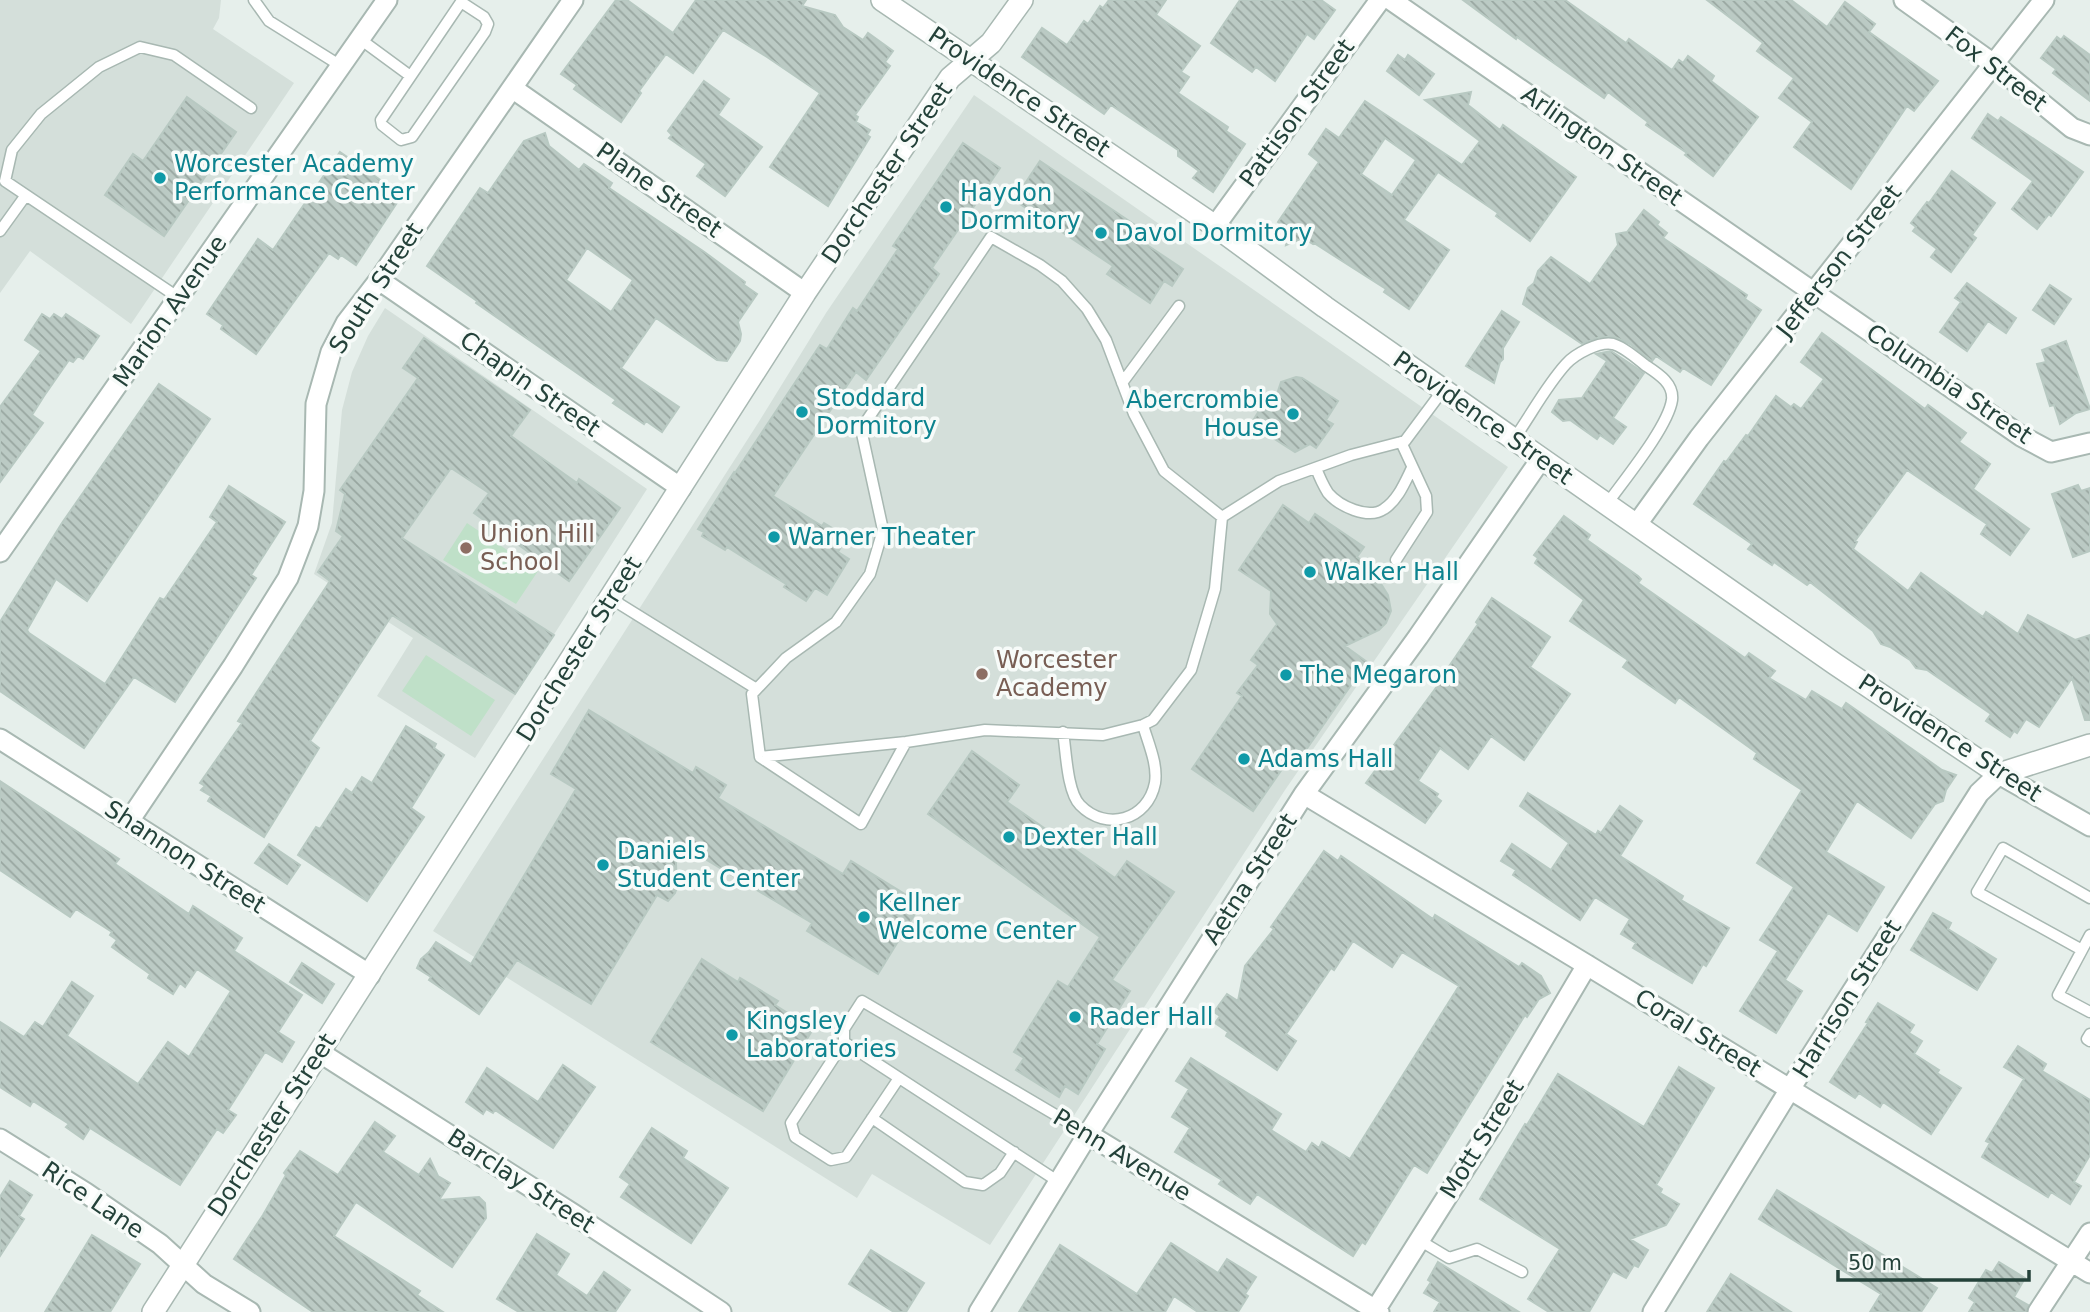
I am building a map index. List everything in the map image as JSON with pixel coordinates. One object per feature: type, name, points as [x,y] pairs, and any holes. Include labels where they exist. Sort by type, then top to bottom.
[{"type":"street","name":"South Street","points":[[129,821],[233,666],[288,578],[308,526],[314,491],[316,404],[331,352],[346,323],[379,280],[573,0]]},
{"type":"street","name":"Providence Street","points":[[882,0],[1215,226],[1443,390],[1835,664],[1999,774],[2090,826]]},
{"type":"street","name":"Dorchester Street","points":[[153,1312],[805,293],[950,78],[991,43],[1022,0]]},
{"type":"street","name":"Pattison Street","points":[[1215,226],[1380,0]]},
{"type":"street","name":"Arlington Street","points":[[1391,0],[1814,292]]},
{"type":"street","name":"Fox Street","points":[[1904,0],[1994,65],[2072,128],[2090,135]]},
{"type":"street","name":"Jefferson Street","points":[[1637,524],[1699,438],[2044,0]]},
{"type":"street","name":"Marion Avenue","points":[[0,552],[360,39],[382,2]]},
{"type":"street","name":"Plane Street","points":[[512,88],[805,293]]},
{"type":"street","name":"Chapin Street","points":[[379,280],[681,488]]},
{"type":"street","name":"Columbia Street","points":[[1814,292],[2021,436],[2051,452],[2090,443]]},
{"type":"street","name":"Aetna Street","points":[[979,1312],[1088,1134],[1304,794],[1418,637],[1541,459]]},
{"type":"street","name":"Shannon Street","points":[[0,739],[370,975]]},
{"type":"street","name":"Harrison Street","points":[[1653,1312],[1790,1089],[1979,793],[1999,774],[2090,745]]},
{"type":"street","name":"Coral Street","points":[[1304,794],[1587,964],[2090,1273]]},
{"type":"street","name":"Mott Street","points":[[1376,1311],[1493,1124],[1587,964]]},
{"type":"street","name":"Barclay Street","points":[[319,1052],[721,1312]]},
{"type":"street","name":"Penn Avenue","points":[[1088,1134],[1376,1311]]},
{"type":"street","name":"Rice Lane","points":[[0,1139],[160,1244],[204,1284],[250,1312]]},
{"type":"street","points":[[2038,1312],[2090,1233]]},
{"type":"lane","points":[[254,0],[270,21],[341,66]]},
{"type":"lane","points":[[460,1],[484,17],[488,24],[485,32],[412,137],[401,140],[382,125],[381,120],[409,75],[460,1]]},
{"type":"lane","points":[[360,39],[409,75]]},
{"type":"lane","points":[[179,298],[5,181],[12,150],[41,114],[99,66],[140,47],[174,55],[251,108]]},
{"type":"lane","points":[[0,231],[26,195]]},
{"type":"lane","points":[[906,742],[861,824],[760,757],[752,694],[786,658],[836,622],[870,574],[883,530],[861,429],[990,237],[1040,265],[1062,281],[1087,309],[1106,340],[1134,414],[1164,471],[1222,517]]},
{"type":"lane","points":[[1122,383],[1179,306]]},
{"type":"lane","points":[[1514,439],[1566,363],[1579,353],[1600,345],[1613,344],[1625,350],[1661,376],[1670,386],[1673,398],[1662,425],[1607,504]]},
{"type":"lane","points":[[1222,517],[1279,481],[1350,455],[1405,441],[1443,390]]},
{"type":"lane","points":[[1396,560],[1427,512],[1426,496],[1401,442]]},
{"type":"lane","points":[[1316,468],[1330,495],[1349,508],[1365,513],[1383,510],[1401,490],[1412,467]]},
{"type":"lane","points":[[760,757],[906,742],[985,730],[1103,735],[1153,720],[1191,670],[1215,589],[1222,517]]},
{"type":"lane","points":[[610,598],[755,688]]},
{"type":"lane","points":[[1063,732],[1072,788],[1079,805],[1107,819],[1125,819],[1142,810],[1151,798],[1155,780],[1153,760],[1143,725]]},
{"type":"lane","points":[[2082,950],[1977,892],[2003,848],[2090,898]]},
{"type":"lane","points":[[2090,935],[2058,995],[2090,1012]]},
{"type":"lane","name":"Penn Avenue","points":[[844,1042],[844,1029],[863,1001],[1088,1134]]},
{"type":"lane","points":[[2090,1034],[2087,1039],[2090,1041]]},
{"type":"lane","points":[[899,1078],[846,1157],[831,1160],[795,1137],[791,1123],[844,1042],[1059,1182]]},
{"type":"lane","points":[[872,1118],[965,1182],[983,1185],[1000,1173],[1014,1152]]},
{"type":"lane","points":[[1419,1240],[1449,1258],[1477,1249],[1522,1272]]},
{"type":"shaded area","points":[[0,0],[221,0],[219,18],[213,29],[294,83],[131,324],[30,251],[0,293]]},
{"type":"shaded area","name":"Worcester Academy","points":[[974,95],[1508,467],[1285,790],[990,1245],[872,1174],[857,1198],[433,931],[826,313]]},
{"type":"shaded area","name":"Union Hill School","points":[[385,308],[647,489],[475,758],[377,696],[413,638],[314,574],[332,523],[342,410],[352,372],[368,336]]},
{"type":"green space","points":[[467,523],[538,571],[516,604],[443,560]]},
{"type":"green space","points":[[426,655],[495,700],[471,736],[402,691]]},
{"type":"building","points":[[616,0],[627,0],[673,33],[696,0],[806,0],[802,6],[835,15],[843,27],[863,40],[868,33],[893,51],[885,62],[890,66],[855,115],[858,117],[856,122],[870,130],[867,135],[870,137],[828,206],[770,167],[820,93],[723,30],[693,73],[666,54],[621,122],[574,89],[577,85],[561,74]]},
{"type":"building","points":[[1109,0],[1166,0],[1156,15],[1200,46],[1181,72],[1189,77],[1178,93],[1228,127],[1226,131],[1245,144],[1213,192],[1193,178],[1199,171],[1178,156],[1178,150],[1111,105],[1104,114],[1022,57],[1042,28],[1067,45],[1084,21],[1088,24],[1100,6],[1103,8]]},
{"type":"building","points":[[1240,0],[1321,0],[1335,10],[1314,39],[1307,34],[1275,81],[1256,67],[1252,72],[1211,43]]},
{"type":"building","points":[[1463,0],[1565,0],[1626,43],[1629,39],[1672,70],[1679,60],[1683,63],[1688,56],[1714,76],[1711,81],[1758,117],[1713,176],[1608,92],[1604,98]]},
{"type":"building","points":[[1707,0],[1791,0],[1827,27],[1845,2],[1875,24],[1869,32],[1938,81],[1914,111],[1907,106],[1851,189],[1794,147],[1812,122],[1779,98],[1794,78],[1757,51],[1763,43]]},
{"type":"building","points":[[2064,36],[2090,55],[2090,101],[2053,73],[2056,69],[2041,58],[2057,37],[2061,40]]},
{"type":"building","points":[[1398,55],[1405,60],[1408,55],[1434,74],[1419,95],[1387,71]]},
{"type":"building","points":[[704,81],[729,99],[718,115],[762,147],[725,196],[697,176],[706,164],[669,138],[672,135],[668,131]]},
{"type":"building","points":[[1471,92],[1468,105],[1500,130],[1503,125],[1576,177],[1530,241],[1496,216],[1498,213],[1438,172],[1404,220],[1449,250],[1409,309],[1384,292],[1386,289],[1314,243],[1303,238],[1286,245],[1289,230],[1278,222],[1319,162],[1309,154],[1326,129],[1339,138],[1365,101],[1462,165],[1480,141],[1425,100]],"holes":[[[1385,138],[1416,160],[1392,195],[1361,174]]]},
{"type":"building","name":"Worcester Academy Performance Center","points":[[187,97],[236,132],[164,236],[105,195],[133,154],[143,161]]},
{"type":"building","points":[[1988,114],[1998,121],[2001,117],[2083,172],[2051,216],[2049,214],[2037,229],[2012,209],[2033,181],[1972,138]]},
{"type":"building","points":[[545,133],[549,146],[579,170],[584,164],[612,183],[609,188],[703,251],[757,294],[738,322],[740,341],[727,361],[717,360],[656,318],[621,368],[679,407],[662,432],[646,421],[644,424],[613,403],[616,400],[427,266],[480,188],[488,193],[524,141]],"holes":[[[587,248],[633,280],[611,312],[566,280]]]},
{"type":"building","points":[[963,143],[1000,168],[932,268],[939,274],[866,380],[856,372],[773,496],[822,526],[824,523],[847,537],[838,552],[849,559],[827,595],[815,588],[806,601],[784,587],[786,584],[727,547],[725,550],[702,536],[704,532],[698,529],[820,345],[827,349],[853,308],[857,311],[898,249],[893,246]]},
{"type":"building","points":[[340,152],[402,195],[356,265],[341,255],[338,259],[329,253],[256,354],[221,329],[223,325],[207,314],[258,239],[273,250]]},
{"type":"building","name":"Davol Dormitory","points":[[1040,161],[1141,229],[1135,237],[1183,269],[1172,286],[1164,281],[1150,303],[1107,274],[1113,266],[1014,200]]},
{"type":"building","points":[[1952,171],[1995,203],[1972,235],[1976,238],[1951,272],[1931,257],[1937,249],[1913,231],[1916,227],[1911,223]]},
{"type":"building","points":[[1644,210],[1659,222],[1657,225],[1667,233],[1663,238],[1747,295],[1745,299],[1761,310],[1711,385],[1683,368],[1680,372],[1656,356],[1652,361],[1630,344],[1615,337],[1600,337],[1582,344],[1523,304],[1538,271],[1551,257],[1590,284],[1618,245],[1616,234],[1627,232]]},
{"type":"building","points":[[1967,283],[2016,318],[2006,333],[1988,321],[1967,351],[1940,332],[1961,302],[1955,298]]},
{"type":"building","points":[[2050,285],[2071,299],[2054,324],[2033,310]]},
{"type":"building","points":[[1502,311],[1519,322],[1503,348],[1503,359],[1494,383],[1466,366]]},
{"type":"building","points":[[42,314],[50,319],[54,314],[62,319],[66,314],[99,336],[83,359],[78,356],[73,362],[69,360],[44,396],[32,415],[43,423],[0,482],[0,407],[41,351],[25,340]]},
{"type":"building","points":[[1822,333],[1925,409],[1928,405],[1966,433],[1959,442],[1990,464],[1973,489],[2029,529],[2010,555],[1981,534],[1987,524],[1907,470],[1855,541],[1857,542],[1853,549],[1908,591],[1921,573],[1983,617],[1986,612],[2018,634],[2028,615],[2075,640],[2090,635],[2090,720],[2085,720],[2072,678],[2039,727],[2026,719],[2017,733],[2014,731],[2010,737],[1986,721],[1991,714],[1927,670],[1916,668],[1910,660],[1881,644],[1873,631],[1810,582],[1807,585],[1774,562],[1772,565],[1748,549],[1752,544],[1694,504],[1724,461],[1726,462],[1746,435],[1748,436],[1776,396],[1791,407],[1794,404],[1801,409],[1824,379],[1801,362]]},
{"type":"building","points":[[424,338],[530,410],[511,436],[577,483],[579,479],[620,508],[569,581],[474,513],[489,493],[451,468],[402,538],[554,635],[515,694],[392,615],[310,741],[319,748],[264,837],[208,801],[211,796],[201,790],[205,786],[200,783],[242,723],[238,721],[330,581],[318,572],[343,536],[336,531],[345,494],[340,490],[418,378],[403,368]]},
{"type":"building","points":[[2066,341],[2090,409],[2076,413],[2060,424],[2054,405],[2050,406],[2037,364],[2046,362],[2042,350]]},
{"type":"building","points":[[1611,351],[1644,373],[1613,418],[1626,427],[1613,444],[1600,435],[1597,439],[1570,420],[1563,421],[1552,412],[1559,400],[1582,398],[1607,361],[1596,354]]},
{"type":"building","name":"Abercrombie House","points":[[1296,377],[1302,378],[1338,401],[1326,420],[1333,424],[1316,448],[1310,444],[1295,452],[1251,424],[1262,406],[1271,412],[1281,382]]},
{"type":"building","points":[[159,384],[210,419],[87,601],[56,579],[27,630],[29,633],[105,684],[160,598],[164,600],[217,522],[210,517],[229,486],[285,522],[251,575],[256,578],[175,702],[134,677],[84,748],[0,691],[0,622],[62,523]]},
{"type":"building","points":[[2078,485],[2081,491],[2090,488],[2090,551],[2073,557],[2052,494]]},
{"type":"building","points":[[1283,505],[1309,523],[1315,514],[1364,547],[1357,557],[1381,574],[1378,579],[1388,595],[1391,611],[1386,623],[1379,630],[1345,646],[1367,662],[1303,754],[1296,749],[1253,811],[1192,769],[1242,696],[1237,693],[1258,665],[1251,660],[1277,624],[1270,614],[1271,591],[1239,570]]},
{"type":"building","points":[[1564,516],[1590,535],[1587,540],[1638,576],[1641,579],[1638,583],[1745,658],[1749,653],[1775,671],[1769,678],[1806,700],[1812,691],[1842,709],[1846,703],[1942,770],[1956,775],[1946,790],[1943,801],[1935,804],[1911,838],[1857,801],[1826,852],[1884,887],[1857,931],[1828,913],[1785,980],[1802,991],[1776,1033],[1740,1011],[1778,951],[1760,940],[1794,887],[1757,863],[1802,790],[1754,759],[1757,753],[1679,697],[1675,703],[1623,667],[1628,660],[1570,621],[1584,600],[1535,563],[1538,558],[1534,555]]},
{"type":"building","points":[[1492,598],[1550,637],[1530,667],[1570,694],[1524,760],[1491,736],[1468,769],[1440,748],[1418,781],[1438,794],[1436,797],[1441,801],[1425,823],[1366,783],[1438,685]]},
{"type":"building","name":"Daniels Student Center","points":[[589,710],[693,773],[696,767],[726,785],[718,798],[843,874],[851,861],[921,904],[878,974],[807,931],[812,923],[675,841],[675,893],[668,901],[657,895],[591,1004],[517,960],[479,1014],[429,980],[431,977],[417,968],[436,942],[471,964],[576,789],[551,774]]},
{"type":"building","points":[[406,726],[436,744],[434,748],[444,755],[411,808],[424,817],[367,901],[298,855],[316,827],[320,829],[346,789],[352,793],[362,777],[372,783]]},
{"type":"building","name":"Dexter Hall","points":[[972,751],[1019,785],[1007,802],[1115,878],[1127,861],[1174,892],[1112,980],[1130,991],[1097,1044],[1105,1049],[1078,1094],[1065,1086],[1059,1097],[1016,1070],[1024,1058],[1014,1052],[1058,981],[1068,987],[1100,937],[928,814]]},
{"type":"building","points":[[0,781],[119,859],[115,864],[189,914],[193,906],[242,938],[234,951],[302,995],[278,1032],[294,1042],[282,1062],[265,1052],[228,1110],[236,1115],[223,1133],[217,1129],[180,1185],[90,1128],[83,1139],[66,1127],[69,1124],[33,1101],[30,1106],[0,1087],[0,1022],[24,1037],[35,1022],[43,1027],[72,982],[93,996],[67,1036],[138,1084],[168,1042],[189,1057],[231,991],[197,969],[185,987],[180,983],[173,994],[148,978],[150,974],[112,947],[117,940],[110,935],[112,932],[76,909],[70,917],[0,870]]},
{"type":"building","points":[[1528,793],[1596,835],[1598,831],[1601,833],[1620,806],[1642,821],[1620,856],[1683,896],[1681,900],[1729,928],[1706,966],[1703,964],[1692,983],[1633,948],[1636,943],[1621,934],[1630,919],[1595,897],[1580,920],[1513,875],[1516,870],[1501,861],[1512,844],[1551,870],[1569,843],[1520,806]]},
{"type":"building","points":[[269,844],[300,865],[287,884],[255,863]]},
{"type":"building","points":[[1324,851],[1338,861],[1341,856],[1433,919],[1435,915],[1519,967],[1522,963],[1541,976],[1550,993],[1539,999],[1527,1017],[1525,1015],[1427,1173],[1414,1165],[1365,1244],[1362,1242],[1353,1256],[1257,1194],[1250,1204],[1219,1184],[1222,1180],[1175,1152],[1190,1128],[1172,1117],[1189,1089],[1176,1081],[1191,1058],[1281,1114],[1271,1130],[1306,1152],[1312,1143],[1319,1148],[1322,1142],[1350,1159],[1459,986],[1402,952],[1392,967],[1353,941],[1286,1034],[1296,1041],[1277,1070],[1226,1036],[1228,1032],[1215,1023],[1220,1016],[1214,1012],[1227,994],[1238,1001],[1245,966],[1274,929],[1271,927]]},
{"type":"building","points":[[1933,913],[1951,923],[1948,929],[1996,959],[1977,990],[1911,950]]},
{"type":"building","name":"Kingsley Laboratories","points":[[702,959],[738,982],[740,978],[778,1001],[775,1005],[813,1029],[763,1111],[651,1042]]},
{"type":"building","points":[[302,963],[334,984],[322,1003],[290,982]]},
{"type":"building","points":[[1878,1003],[1914,1025],[1909,1033],[1922,1041],[1914,1054],[1961,1088],[1931,1134],[1883,1102],[1880,1107],[1859,1093],[1855,1098],[1830,1082]]},
{"type":"building","points":[[2018,1046],[2046,1064],[2042,1071],[2090,1100],[2090,1155],[2074,1182],[2081,1186],[2070,1204],[2051,1192],[2048,1197],[1982,1157],[1990,1143],[1986,1141],[2024,1079],[2004,1067]]},
{"type":"building","points":[[563,1065],[595,1087],[553,1148],[495,1110],[493,1113],[486,1109],[483,1114],[466,1102],[487,1068],[538,1102]]},
{"type":"building","points":[[1679,1067],[1714,1088],[1656,1185],[1662,1189],[1660,1193],[1679,1204],[1666,1225],[1630,1239],[1648,1250],[1638,1267],[1634,1265],[1626,1278],[1613,1271],[1589,1312],[1549,1312],[1528,1299],[1560,1249],[1480,1199],[1558,1074],[1644,1127]]},
{"type":"building","points":[[375,1122],[395,1136],[383,1152],[419,1175],[430,1159],[438,1176],[450,1183],[439,1200],[479,1197],[485,1203],[486,1218],[452,1267],[356,1202],[334,1236],[420,1291],[417,1295],[443,1312],[313,1312],[234,1259],[263,1215],[286,1175],[284,1173],[300,1151],[338,1175]]},
{"type":"building","points":[[652,1128],[687,1151],[683,1158],[728,1188],[691,1243],[621,1197],[630,1184],[620,1177]]},
{"type":"building","points":[[10,1181],[32,1195],[19,1216],[24,1219],[0,1256],[0,1197]]},
{"type":"building","points":[[1777,1190],[1937,1288],[1921,1312],[1870,1312],[1881,1294],[1759,1219]]},
{"type":"building","points":[[537,1234],[569,1254],[556,1275],[587,1296],[604,1272],[630,1290],[615,1312],[519,1312],[497,1299]]},
{"type":"building","points":[[92,1235],[140,1264],[110,1312],[45,1312]]},
{"type":"building","points":[[1171,1243],[1218,1273],[1227,1259],[1256,1277],[1238,1312],[1198,1312],[1174,1296],[1165,1312],[1019,1312],[1060,1245],[1137,1294]]},
{"type":"building","points":[[871,1250],[924,1283],[906,1312],[894,1312],[849,1284]]},
{"type":"building","points":[[1438,1262],[1519,1312],[1434,1312],[1440,1302],[1424,1293]]},
{"type":"building","points":[[1999,1262],[2025,1278],[2014,1297],[2028,1305],[2026,1312],[1969,1312],[1975,1302],[1969,1298],[1986,1270],[1992,1273]]},
{"type":"building","points":[[1731,1274],[1791,1312],[1707,1312]]},
{"type":"place","name":"Worcester Academy Performance Center","points":[[160,178]]},
{"type":"place","name":"Haydon Dormitory","points":[[946,207]]},
{"type":"place","name":"Davol Dormitory","points":[[1101,233]]},
{"type":"place","name":"Stoddard Dormitory","points":[[802,412]]},
{"type":"place","name":"Abercrombie House","points":[[1293,414]]},
{"type":"place","name":"Warner Theater","points":[[774,537]]},
{"type":"place","name":"Union Hill School","points":[[466,548]]},
{"type":"place","name":"Walker Hall","points":[[1310,572]]},
{"type":"place","name":"Worcester Academy","points":[[982,674]]},
{"type":"place","name":"The Megaron","points":[[1286,675]]},
{"type":"place","name":"Adams Hall","points":[[1244,759]]},
{"type":"place","name":"Dexter Hall","points":[[1009,837]]},
{"type":"place","name":"Daniels Student Center","points":[[603,865]]},
{"type":"place","name":"Kellner Welcome Center","points":[[864,917]]},
{"type":"place","name":"Rader Hall","points":[[1075,1017]]},
{"type":"place","name":"Kingsley Laboratories","points":[[732,1035]]}]
